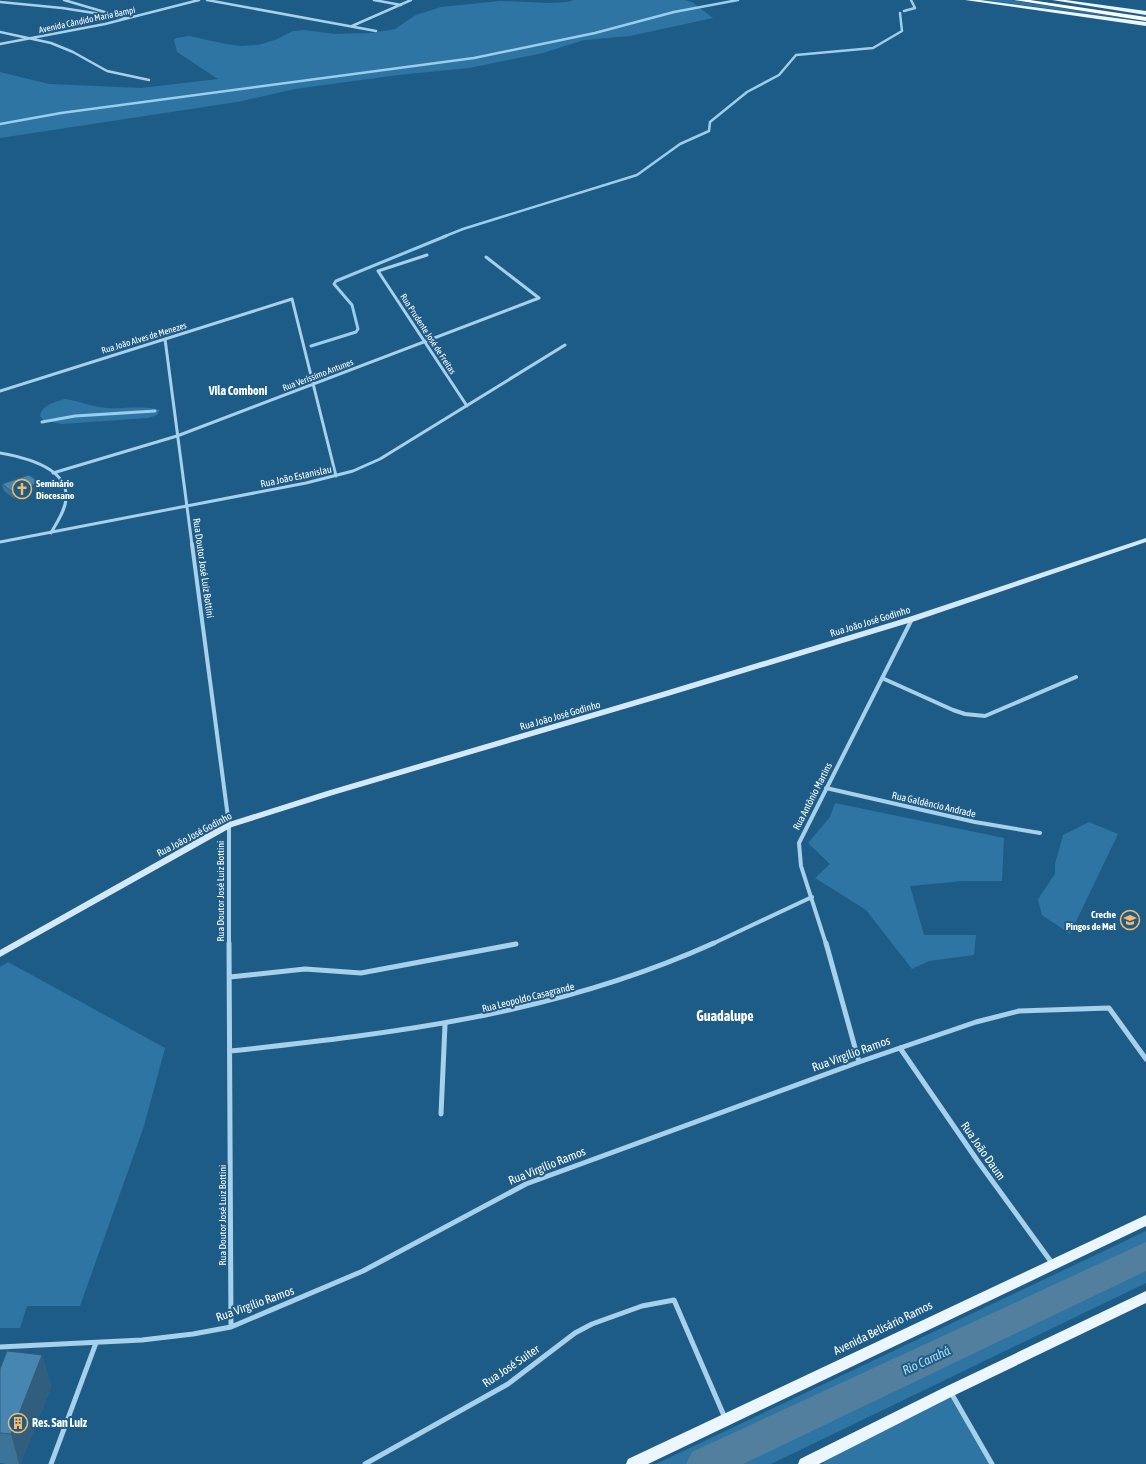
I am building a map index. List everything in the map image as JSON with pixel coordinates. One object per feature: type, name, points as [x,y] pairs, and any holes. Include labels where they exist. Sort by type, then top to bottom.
[{"type":"highway","points":[[1017,0],[1146,19]]},
{"type":"main road","points":[[968,0],[1146,24]]},
{"type":"main road","points":[[1055,0],[1146,13]]},
{"type":"main road","name":"Avenida Belisário Ramos","points":[[633,1464],[1146,1220]]},
{"type":"main road","points":[[805,1464],[950,1391],[1146,1297]]},
{"type":"street","points":[[64,0],[128,19]]},
{"type":"street","name":"Avenida Cândido Maria Bampi","points":[[0,44],[128,19],[199,0]]},
{"type":"street","points":[[207,0],[376,31]]},
{"type":"street","points":[[374,0],[400,5]]},
{"type":"street","points":[[352,26],[411,0]]},
{"type":"street","points":[[0,2],[62,8],[128,19]]},
{"type":"street","points":[[0,32],[32,38],[63,47],[107,71],[150,80]]},
{"type":"street","name":"Rua Prudente José de Freitas","points":[[427,255],[378,271],[467,406]]},
{"type":"street","name":"Rua Veríssimo Antunes","points":[[53,473],[178,436],[539,298],[486,257]]},
{"type":"street","name":"Rua João Alves de Menezes","points":[[0,391],[292,299],[313,384]]},
{"type":"street","name":"Rua Doutor José Luiz Bottini","points":[[165,339],[229,825],[231,1327]]},
{"type":"street","name":"Rua João Estanislau","points":[[0,542],[336,476],[360,468],[380,459],[565,345]]},
{"type":"street","points":[[313,384],[336,476]]},
{"type":"street","points":[[0,453],[32,461],[53,473],[62,482],[66,495],[64,507],[51,533]]},
{"type":"street","name":"Rua João José Godinho","points":[[0,954],[229,825],[330,792],[665,694],[912,619],[1146,540]]},
{"type":"street","name":"Rua Antônio Martins","points":[[858,1062],[812,897],[800,862],[798,852],[799,843],[912,619]]},
{"type":"street","points":[[882,678],[953,710],[965,714],[985,716],[1076,677]]},
{"type":"street","name":"Rua Galdêncio Andrade","points":[[826,788],[976,822],[1040,833]]},
{"type":"street","name":"Rua Leopoldo Casagrande","points":[[230,1051],[345,1039],[445,1025],[548,1003],[612,984],[665,965],[812,897]]},
{"type":"street","points":[[230,977],[305,969],[319,969],[348,974],[361,973],[516,944]]},
{"type":"street","name":"Rua Virgílio Ramos","points":[[0,1347],[96,1343],[192,1334],[231,1327],[363,1271],[526,1184],[858,1062],[976,1022],[1019,1011],[1109,1008],[1146,1059]]},
{"type":"street","points":[[441,1114],[445,1025]]},
{"type":"street","name":"Rua João Daum","points":[[900,1048],[977,1160],[1052,1264]]},
{"type":"street","name":"Rua José Suiter","points":[[365,1464],[508,1384],[575,1333],[592,1324],[642,1306],[674,1300],[726,1420]]},
{"type":"street","points":[[50,1464],[96,1343]]},
{"type":"street","points":[[950,1391],[992,1464]]},
{"type":"shaded area","points":[[574,0],[684,0],[692,2],[713,18],[630,36],[584,40],[543,53],[469,68],[398,75],[295,89],[237,102],[0,138],[0,72],[49,84],[141,88],[218,79],[177,52],[174,40],[176,38],[189,36],[241,46],[258,45],[275,40],[293,31],[304,30],[335,34],[372,33],[395,29],[416,15],[441,7],[500,1],[548,3],[568,2]]},
{"type":"shaded area","points":[[985,0],[1010,0],[1146,21]]},
{"type":"shaded area","points":[[65,399],[102,407],[147,408],[160,410],[157,415],[148,418],[61,424],[43,420],[40,416],[43,409],[50,404]]},
{"type":"shaded area","points":[[835,803],[1004,838],[1002,881],[963,881],[910,886],[924,935],[976,935],[974,955],[929,961],[912,969],[866,910],[815,878],[830,864],[808,843],[830,817]]},
{"type":"shaded area","points":[[1089,822],[1118,834],[1070,934],[1042,915],[1038,899],[1055,874],[1055,864],[1063,835]]},
{"type":"shaded area","points":[[8,962],[165,1048],[144,1126],[80,1306],[27,1306],[20,1328],[0,1328],[0,967]]},
{"type":"shaded area","points":[[1146,1231],[1146,1283],[771,1464],[656,1464]]},
{"type":"shaded area","points":[[950,1391],[992,1464],[824,1464],[820,1456]]},
{"type":"building","points":[[29,475],[39,482],[14,493],[2,484]]},
{"type":"building","points":[[7,1351],[42,1355],[11,1434],[0,1433],[0,1369]]},
{"type":"waterway","points":[[0,124],[61,113],[474,58],[595,33],[674,12],[738,0]]},
{"type":"waterway","points":[[904,11],[915,8],[911,0]]},
{"type":"waterway","points":[[443,237],[463,229],[637,175],[680,144],[709,131],[710,122],[747,92],[779,75],[796,55],[873,48],[902,31],[900,13]]},
{"type":"waterway","points":[[311,346],[356,332],[358,329],[352,305],[334,284],[336,281],[446,236]]},
{"type":"waterway","points":[[42,422],[75,416],[155,411]]},
{"type":"waterway","name":"Rio Carahá","points":[[705,1464],[1146,1256]]},
{"type":"place","name":"Seminário Diocesano","points":[[22,489]]},
{"type":"place","name":"Creche Pingos de Mel","points":[[1130,920]]},
{"type":"place","name":"Res. San Luiz","points":[[18,1423]]},
{"type":"district","name":"Vila Comboni","points":[[238,391]]},
{"type":"district","name":"Guadalupe","points":[[725,1016]]}]
